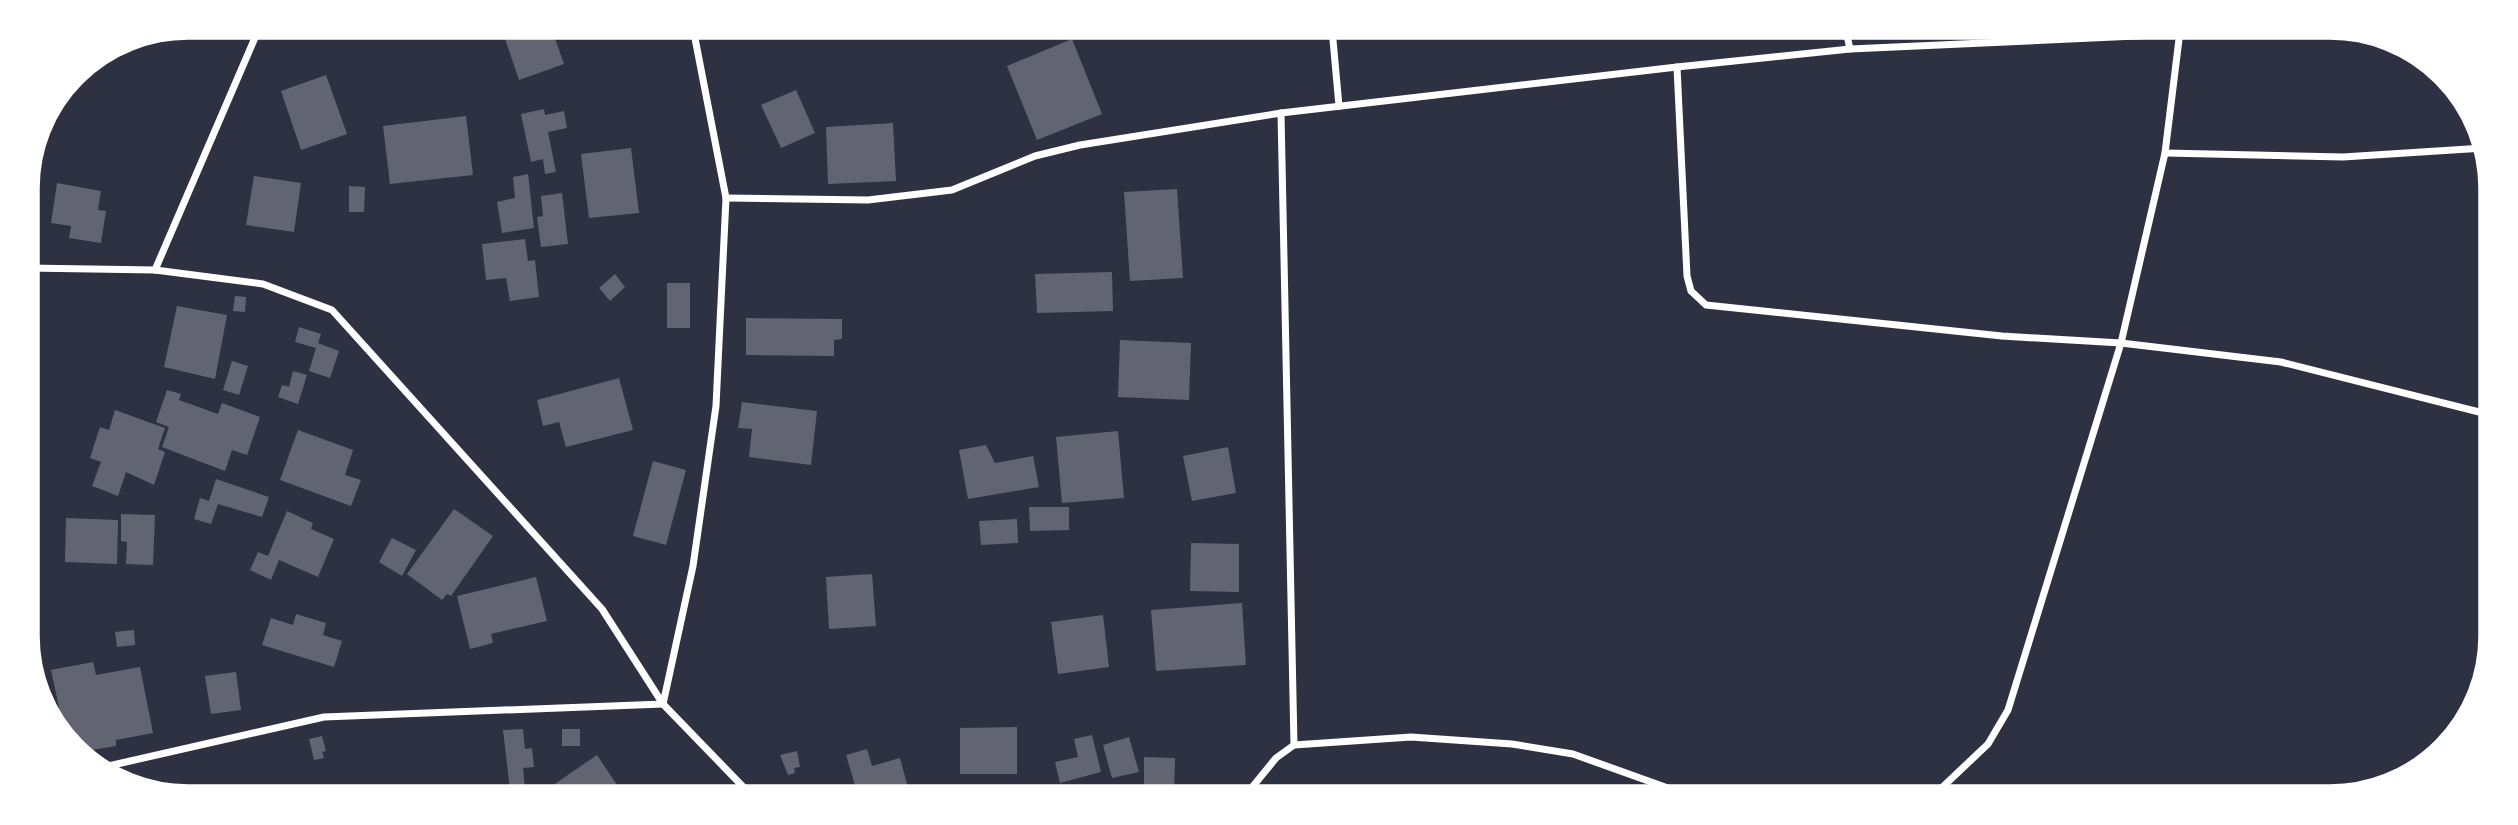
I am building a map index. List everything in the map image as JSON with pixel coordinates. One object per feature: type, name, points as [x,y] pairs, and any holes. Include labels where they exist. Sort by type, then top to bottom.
[{"type":"street","points":[[155,270],[255,38]]},
{"type":"street","points":[[663,704],[693,566],[716,406],[726,198],[695,38]]},
{"type":"street","points":[[1333,38],[1339,106]]},
{"type":"street","points":[[1848,38],[1850,49]]},
{"type":"street","points":[[726,198],[868,200],[952,190],[1035,156],[1080,145],[1339,106],[1850,49],[2077,38]]},
{"type":"street","points":[[1944,786],[1988,744],[2008,710],[2121,343],[2165,153],[2179,38]]},
{"type":"street","points":[[1677,67],[1687,276],[1691,291],[1706,305],[2002,336],[2121,343],[2280,362],[2480,412]]},
{"type":"street","points":[[1280,113],[1294,745]]},
{"type":"street","points":[[2165,153],[2343,156],[2474,149]]},
{"type":"street","points":[[39,268],[155,270],[263,284],[332,310],[602,609],[663,704],[743,786]]},
{"type":"street","points":[[112,765],[324,718],[663,704]]},
{"type":"street","points":[[1253,786],[1276,758],[1294,745],[1411,737],[1512,744],[1573,754],[1662,786]]},
{"type":"building","points":[[505,38],[555,38],[564,64],[519,80]]},
{"type":"building","points":[[1072,39],[1102,114],[1037,140],[1007,66]]},
{"type":"building","points":[[326,75],[347,134],[301,150],[281,91]]},
{"type":"building","points":[[796,90],[815,133],[781,148],[761,105]]},
{"type":"building","points":[[544,109],[545,115],[564,111],[567,128],[548,132],[556,172],[545,174],[543,159],[531,162],[521,114]]},
{"type":"building","points":[[466,116],[473,175],[390,184],[383,126]]},
{"type":"building","points":[[893,123],[896,181],[828,184],[826,127]]},
{"type":"building","points":[[631,148],[639,213],[589,218],[581,154]]},
{"type":"building","points":[[528,174],[534,228],[502,233],[497,202],[515,198],[513,177]]},
{"type":"building","points":[[254,176],[301,183],[294,232],[246,225]]},
{"type":"building","points":[[57,183],[101,191],[98,210],[106,211],[101,243],[69,238],[71,226],[51,223]]},
{"type":"building","points":[[349,186],[365,187],[364,212],[349,212]]},
{"type":"building","points":[[1177,189],[1183,278],[1130,281],[1124,192]]},
{"type":"building","points":[[562,193],[568,244],[541,247],[537,217],[543,216],[541,196]]},
{"type":"building","points":[[525,239],[528,261],[535,260],[539,297],[510,301],[506,278],[486,280],[482,244]]},
{"type":"building","points":[[1112,272],[1113,311],[1037,313],[1035,274]]},
{"type":"building","points":[[615,274],[625,287],[610,301],[599,288]]},
{"type":"building","points":[[667,283],[690,283],[690,328],[667,328]]},
{"type":"building","points":[[235,296],[246,297],[245,312],[233,311]]},
{"type":"building","points":[[177,306],[227,315],[215,379],[164,367]]},
{"type":"building","points":[[746,318],[842,319],[842,339],[834,340],[834,356],[746,355]]},
{"type":"building","points":[[299,327],[321,334],[318,343],[339,351],[330,378],[309,371],[316,348],[295,342]]},
{"type":"building","points":[[1120,340],[1191,343],[1189,400],[1118,397]]},
{"type":"building","points":[[232,361],[248,366],[239,395],[223,390]]},
{"type":"building","points":[[293,371],[307,375],[298,404],[278,397],[282,385],[289,387]]},
{"type":"building","points":[[619,378],[633,430],[566,447],[559,422],[543,426],[537,400]]},
{"type":"building","points":[[167,390],[181,394],[179,400],[218,414],[222,403],[260,417],[247,455],[232,450],[225,471],[162,447],[169,427],[156,422]]},
{"type":"building","points":[[742,402],[817,411],[811,465],[749,457],[752,429],[738,428]]},
{"type":"building","points":[[115,410],[165,428],[158,449],[165,452],[154,485],[126,472],[118,496],[92,486],[101,462],[90,458],[100,427],[109,430]]},
{"type":"building","points":[[298,430],[353,450],[345,475],[361,480],[351,506],[280,480]]},
{"type":"building","points":[[1118,431],[1124,498],[1062,503],[1056,437]]},
{"type":"building","points":[[986,445],[995,463],[1033,456],[1039,487],[968,499],[959,450]]},
{"type":"building","points":[[1228,447],[1236,493],[1192,501],[1183,456]]},
{"type":"building","points":[[653,461],[686,470],[666,545],[633,536]]},
{"type":"building","points":[[216,479],[269,497],[262,517],[218,504],[211,524],[194,519],[200,498],[209,501]]},
{"type":"building","points":[[1029,507],[1069,507],[1069,530],[1030,531]]},
{"type":"building","points":[[454,509],[493,536],[451,596],[447,594],[442,600],[407,574]]},
{"type":"building","points":[[287,511],[313,523],[311,529],[334,539],[318,577],[279,560],[271,580],[250,570],[258,552],[268,556]]},
{"type":"building","points":[[121,514],[155,515],[153,565],[126,564],[127,542],[121,541]]},
{"type":"building","points":[[66,518],[118,520],[117,564],[65,562]]},
{"type":"building","points":[[1017,519],[1018,543],[981,545],[979,521]]},
{"type":"building","points":[[392,538],[416,550],[402,576],[379,562]]},
{"type":"building","points":[[1191,543],[1239,544],[1239,592],[1190,591]]},
{"type":"building","points":[[872,574],[876,626],[829,629],[826,577]]},
{"type":"building","points":[[536,577],[547,621],[491,634],[493,643],[470,649],[457,596]]},
{"type":"building","points":[[1242,603],[1246,665],[1156,671],[1151,610]]},
{"type":"building","points":[[296,614],[326,623],[323,635],[342,641],[334,667],[262,645],[271,618],[293,625]]},
{"type":"building","points":[[1103,615],[1109,667],[1058,674],[1051,622]]},
{"type":"building","points":[[134,630],[135,645],[117,647],[115,632]]},
{"type":"building","points":[[93,662],[96,675],[140,667],[153,733],[116,740],[116,746],[90,750],[69,728],[61,714],[51,670]]},
{"type":"building","points":[[236,672],[241,710],[211,714],[205,676]]},
{"type":"building","points":[[1017,727],[1017,774],[960,774],[960,728]]},
{"type":"building","points":[[523,729],[525,749],[532,748],[534,767],[523,768],[525,786],[510,786],[503,730]]},
{"type":"building","points":[[562,729],[580,729],[580,746],[562,746]]},
{"type":"building","points":[[1092,735],[1101,772],[1060,783],[1055,762],[1078,757],[1074,739]]},
{"type":"building","points":[[322,736],[326,751],[322,752],[324,758],[314,760],[309,739]]},
{"type":"building","points":[[1129,737],[1139,772],[1112,778],[1103,745]]},
{"type":"building","points":[[867,749],[872,766],[900,758],[908,786],[855,786],[846,755]]},
{"type":"building","points":[[797,751],[800,767],[794,768],[795,773],[788,775],[780,755]]},
{"type":"building","points":[[597,755],[618,786],[552,786]]},
{"type":"building","points":[[1144,757],[1175,758],[1174,786],[1144,786]]}]
